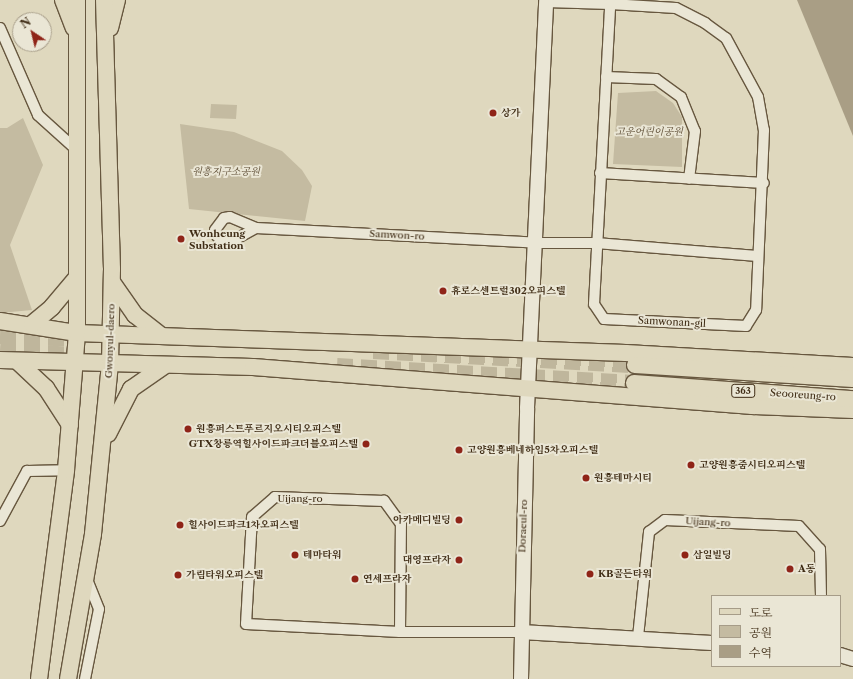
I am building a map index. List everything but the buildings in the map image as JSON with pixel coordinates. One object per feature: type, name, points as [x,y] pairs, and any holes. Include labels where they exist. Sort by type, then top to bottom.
[{"type":"main road","points":[[63,0],[78,39]]},
{"type":"main road","points":[[39,679],[66,470],[77,333],[79,152],[77,0]]},
{"type":"main road","name":"Gwonyul-daero","points":[[68,679],[86,576],[103,446],[110,364],[112,281],[107,39],[104,0]]},
{"type":"main road","points":[[107,39],[117,0]]},
{"type":"main road","points":[[529,380],[538,243],[546,1]]},
{"type":"main road","points":[[32,324],[77,277]]},
{"type":"main road","points":[[112,281],[137,318],[163,336]]},
{"type":"main road","points":[[0,321],[32,324],[77,333],[532,351],[853,366]]},
{"type":"main road","points":[[0,360],[253,367],[529,380],[752,406],[853,410]]},
{"type":"main road","points":[[17,361],[46,388],[70,425]]},
{"type":"main road","points":[[103,446],[131,389],[167,365]]},
{"type":"main road","name":"Seooreung-ro","points":[[635,365],[853,380]]},
{"type":"main road","name":"Doraeul-ro","points":[[521,679],[521,632],[529,380]]},
{"type":"main road","name":"Seooreung-ro","points":[[634,383],[853,399]]},
{"type":"main road","name":"Uijang-ro","points":[[521,632],[711,643]]},
{"type":"main road","points":[[841,655],[853,659]]},
{"type":"street","name":"Samwonan-gil","points":[[546,1],[610,4],[676,8],[706,23],[726,38],[758,97],[764,130],[764,183],[757,256],[756,310],[746,326],[604,319],[594,304],[596,243],[610,4]]},
{"type":"street","points":[[0,28],[38,115],[79,152]]},
{"type":"street","points":[[606,77],[656,79],[681,97],[695,132],[689,179]]},
{"type":"street","points":[[600,173],[764,183]]},
{"type":"street","name":"Samwon-ro","points":[[256,228],[538,243]]},
{"type":"street","points":[[538,243],[596,243],[757,256]]},
{"type":"street","points":[[0,521],[27,471],[66,470]]},
{"type":"street","name":"Uijang-ro","points":[[400,632],[401,524],[384,501],[275,497],[252,517],[246,624],[400,632],[521,632]]},
{"type":"street","name":"Uijang-ro","points":[[638,638],[649,532],[665,520],[799,526],[820,549],[821,595]]},
{"type":"street","points":[[85,679],[99,609],[86,576]]},
{"type":"green space","name":"고운어린이공원","points":[[656,91],[673,103],[682,117],[682,167],[613,164],[618,93]]},
{"type":"green space","points":[[211,104],[237,105],[236,119],[210,118]]},
{"type":"green space","points":[[23,118],[43,165],[10,245],[32,310],[0,313],[0,128],[7,128]]},
{"type":"green space","name":"원흥지구소공원","points":[[180,124],[234,132],[282,151],[302,170],[312,186],[305,221],[189,209]]},
{"type":"water","points":[[797,0],[853,0],[853,136]]},
{"type":"tunnel","points":[[0,336],[80,339]]},
{"type":"tunnel","points":[[0,350],[72,355]]},
{"type":"tunnel","points":[[373,351],[635,365]]},
{"type":"tunnel","points":[[337,366],[634,383]]},
{"type":"place","name":"상가","points":[[493,113]]},
{"type":"place","name":"Wonheung Substation","points":[[181,239]]},
{"type":"place","name":"휴로스센트럴302오피스텔","points":[[443,291]]},
{"type":"place","name":"원흥퍼스트푸르지오시티오피스텔","points":[[188,429]]},
{"type":"place","name":"GTX창릉역힐사이드파크더블오피스텔","points":[[366,444]]},
{"type":"place","name":"고양원흥베네하임5차오피스텔","points":[[459,450]]},
{"type":"place","name":"고양원흥줌시티오피스텔","points":[[691,465]]},
{"type":"place","name":"원흥테마시티","points":[[586,478]]},
{"type":"place","name":"아카메디빌딩","points":[[459,520]]},
{"type":"place","name":"힐사이드파크1차오피스텔","points":[[180,525]]},
{"type":"place","name":"테마타워","points":[[295,555]]},
{"type":"place","name":"삼일빌딩","points":[[685,555]]},
{"type":"place","name":"대영프라자","points":[[459,560]]},
{"type":"place","name":"A동","points":[[790,569]]},
{"type":"place","name":"KB골든타워","points":[[590,574]]},
{"type":"place","name":"가림타워오피스텔","points":[[178,575]]},
{"type":"place","name":"연세프라자","points":[[355,579]]}]
